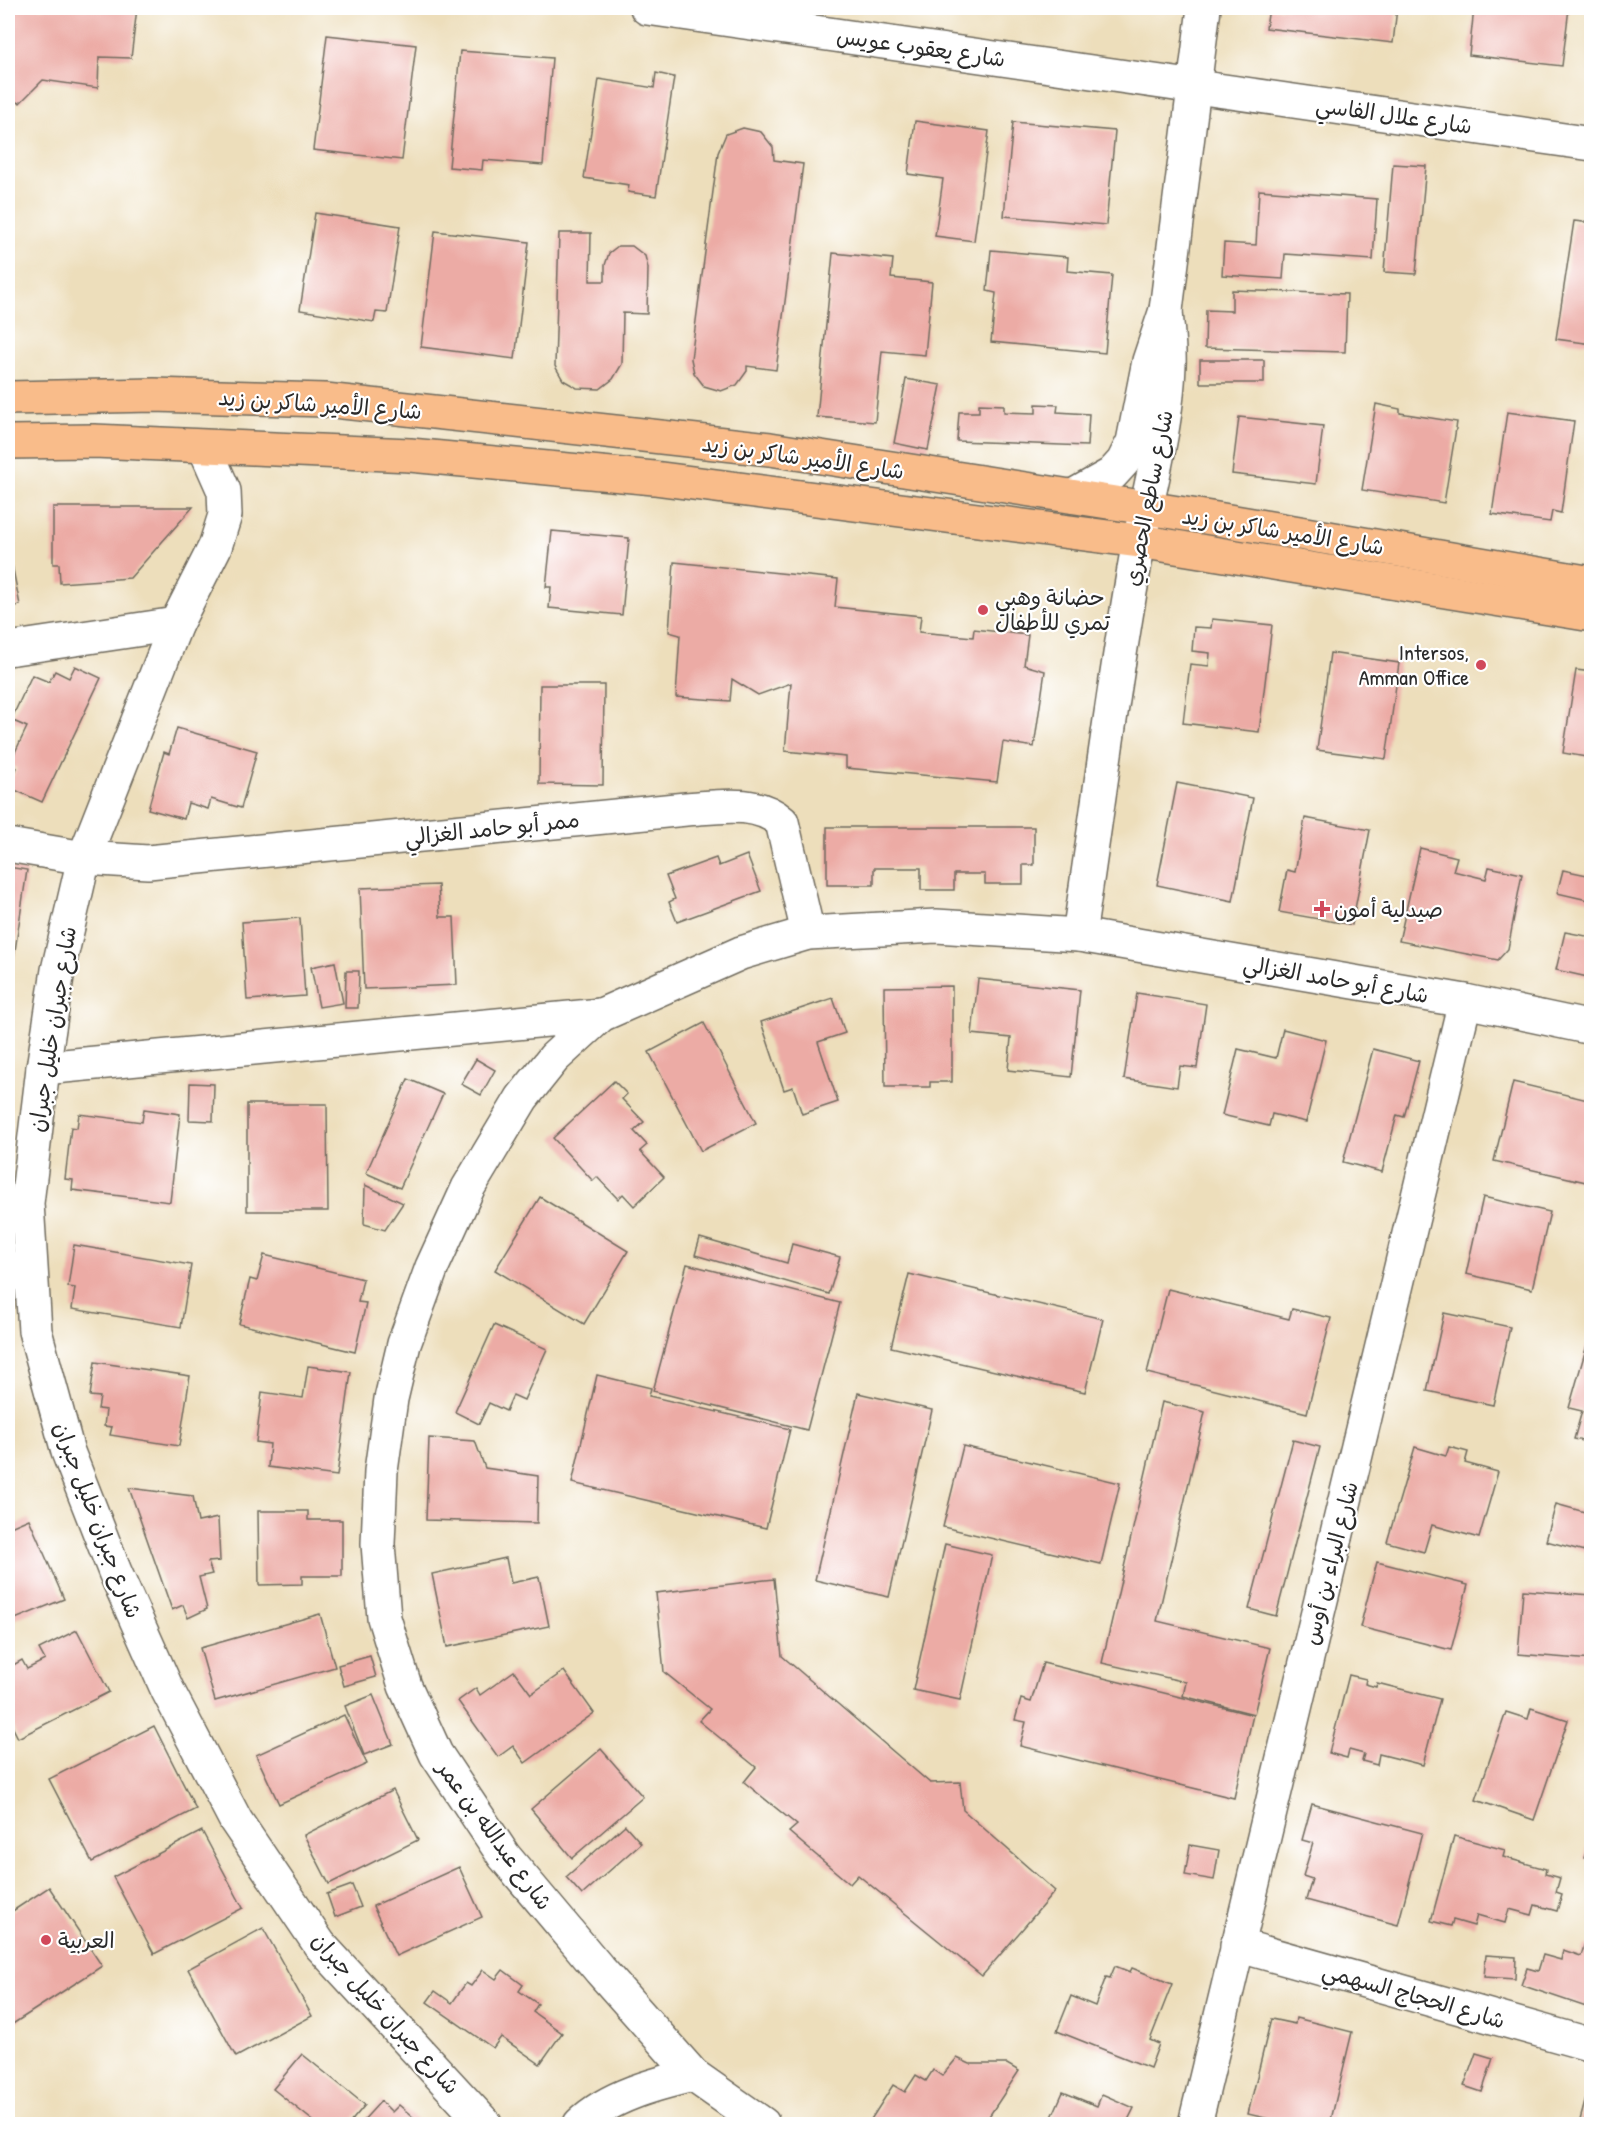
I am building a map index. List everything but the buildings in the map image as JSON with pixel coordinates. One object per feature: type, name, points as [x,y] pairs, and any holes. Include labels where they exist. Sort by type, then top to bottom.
[{"type":"main road","name":"شارع الأمير شاكر بن زيد","points":[[8,398],[154,394],[325,400],[770,449],[1073,496],[1141,525],[1217,519],[1592,584]]},
{"type":"main road","name":"شارع الأمير شاكر بن زيد","points":[[8,442],[94,441],[204,448],[410,455],[1141,525],[1592,615]]},
{"type":"street","name":"شارع يعقوب عويس","points":[[647,8],[1196,86]]},
{"type":"street","name":"شارع ساطع الحصري","points":[[1073,496],[1112,474],[1123,462],[1133,442],[1149,361],[1166,310],[1196,86],[1204,8]]},
{"type":"street","name":"شارع علال الفاسي","points":[[1196,86],[1592,144]]},
{"type":"street","name":"شارع ساطع الحصري","points":[[1079,935],[1141,525],[1158,457],[1165,413],[1169,363],[1166,310]]},
{"type":"street","name":"شارع جبران خليل جبران","points":[[204,448],[224,491],[225,515],[215,547],[176,624],[84,858],[58,970],[43,1068],[27,1203],[35,1331],[68,1452],[115,1572],[166,1689],[236,1821],[320,1945],[485,2124]]},
{"type":"street","points":[[8,649],[176,624]]},
{"type":"street","name":"ممر أبو حامد الغزالي","points":[[8,845],[84,858],[148,862],[743,806],[773,813],[782,822],[808,933]]},
{"type":"street","name":"شارع عبدالله بن عمر","points":[[763,2124],[693,2075],[600,1970],[504,1856],[436,1754],[405,1686],[384,1618],[378,1544],[381,1471],[391,1399],[404,1344],[432,1267],[468,1188],[522,1098],[554,1058],[602,1015],[741,953],[808,933],[936,926],[1079,935]]},
{"type":"street","name":"شارع أبو حامد الغزالي","points":[[1079,935],[1466,1001],[1592,1028]]},
{"type":"street","name":"شارع البراء بن أوس","points":[[1195,2124],[1466,1001]]},
{"type":"street","points":[[43,1068],[602,1015]]},
{"type":"street","name":"شارع الحجاج السهمي","points":[[1237,1945],[1592,2045]]},
{"type":"street","points":[[580,2124],[623,2098],[653,2085],[693,2075]]},
{"type":"place","name":"حضانة وهبي تمري للأطفال","points":[[983,610]]},
{"type":"place","name":"Intersos, Amman Office","points":[[1481,665]]},
{"type":"place","name":"صيدلية أمون","points":[[1322,909]]},
{"type":"place","name":"العربية","points":[[46,1940]]}]
